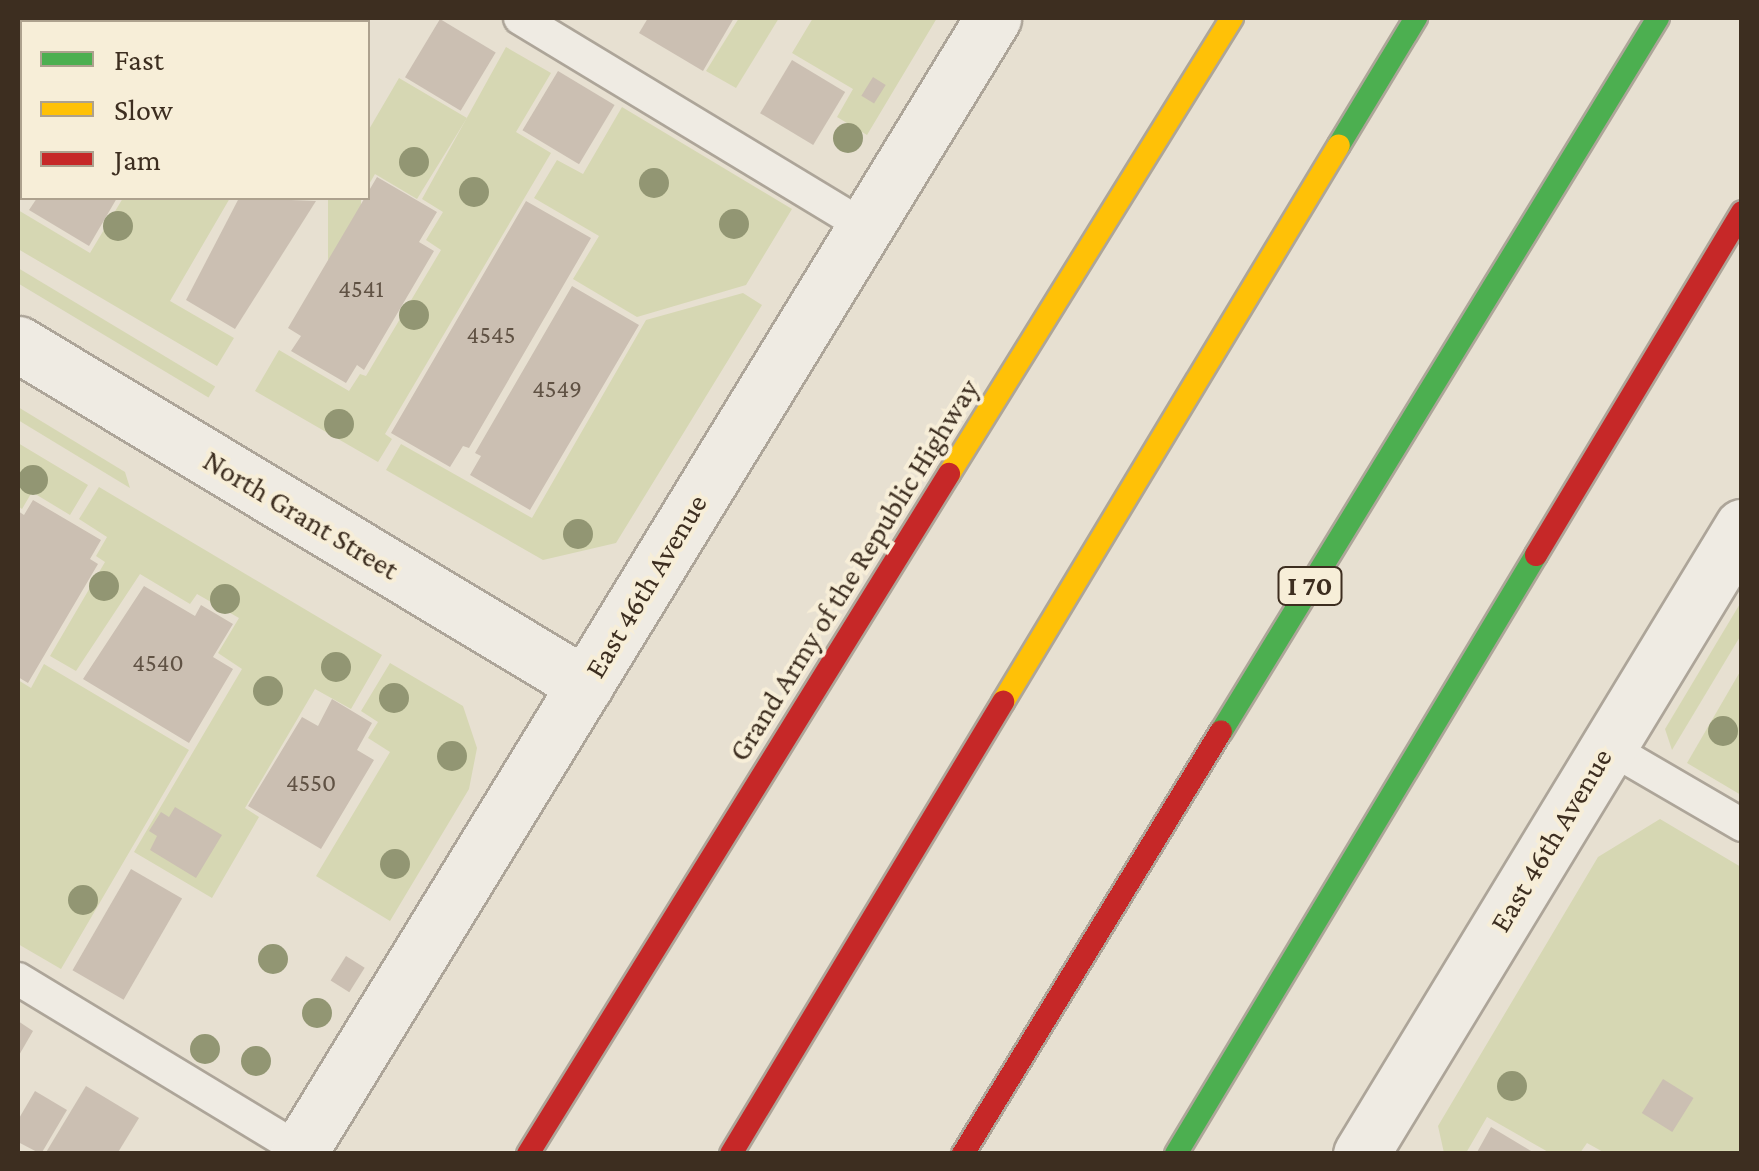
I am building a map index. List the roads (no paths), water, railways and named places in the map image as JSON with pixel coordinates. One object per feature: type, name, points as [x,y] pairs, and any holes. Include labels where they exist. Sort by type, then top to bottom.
[{"type":"highway","name":"Grand Army of the Republic Highway","points":[[528,1154],[1232,18]]},
{"type":"highway","points":[[731,1154],[1416,18]]},
{"type":"highway","name":"I 70","points":[[963,1154],[1658,18]]},
{"type":"highway","points":[[1176,1154],[1742,212]]},
{"type":"street","name":"East 46th Avenue","points":[[299,1152],[994,18]]},
{"type":"street","name":"North Grant Street","points":[[18,344],[585,685]]},
{"type":"street","name":"East 46th Avenue","points":[[1361,1154],[1742,527]]},
{"type":"lane","points":[[520,18],[865,227]]},
{"type":"lane","points":[[1608,746],[1742,824]]},
{"type":"lane","points":[[18,979],[299,1152]]}]
